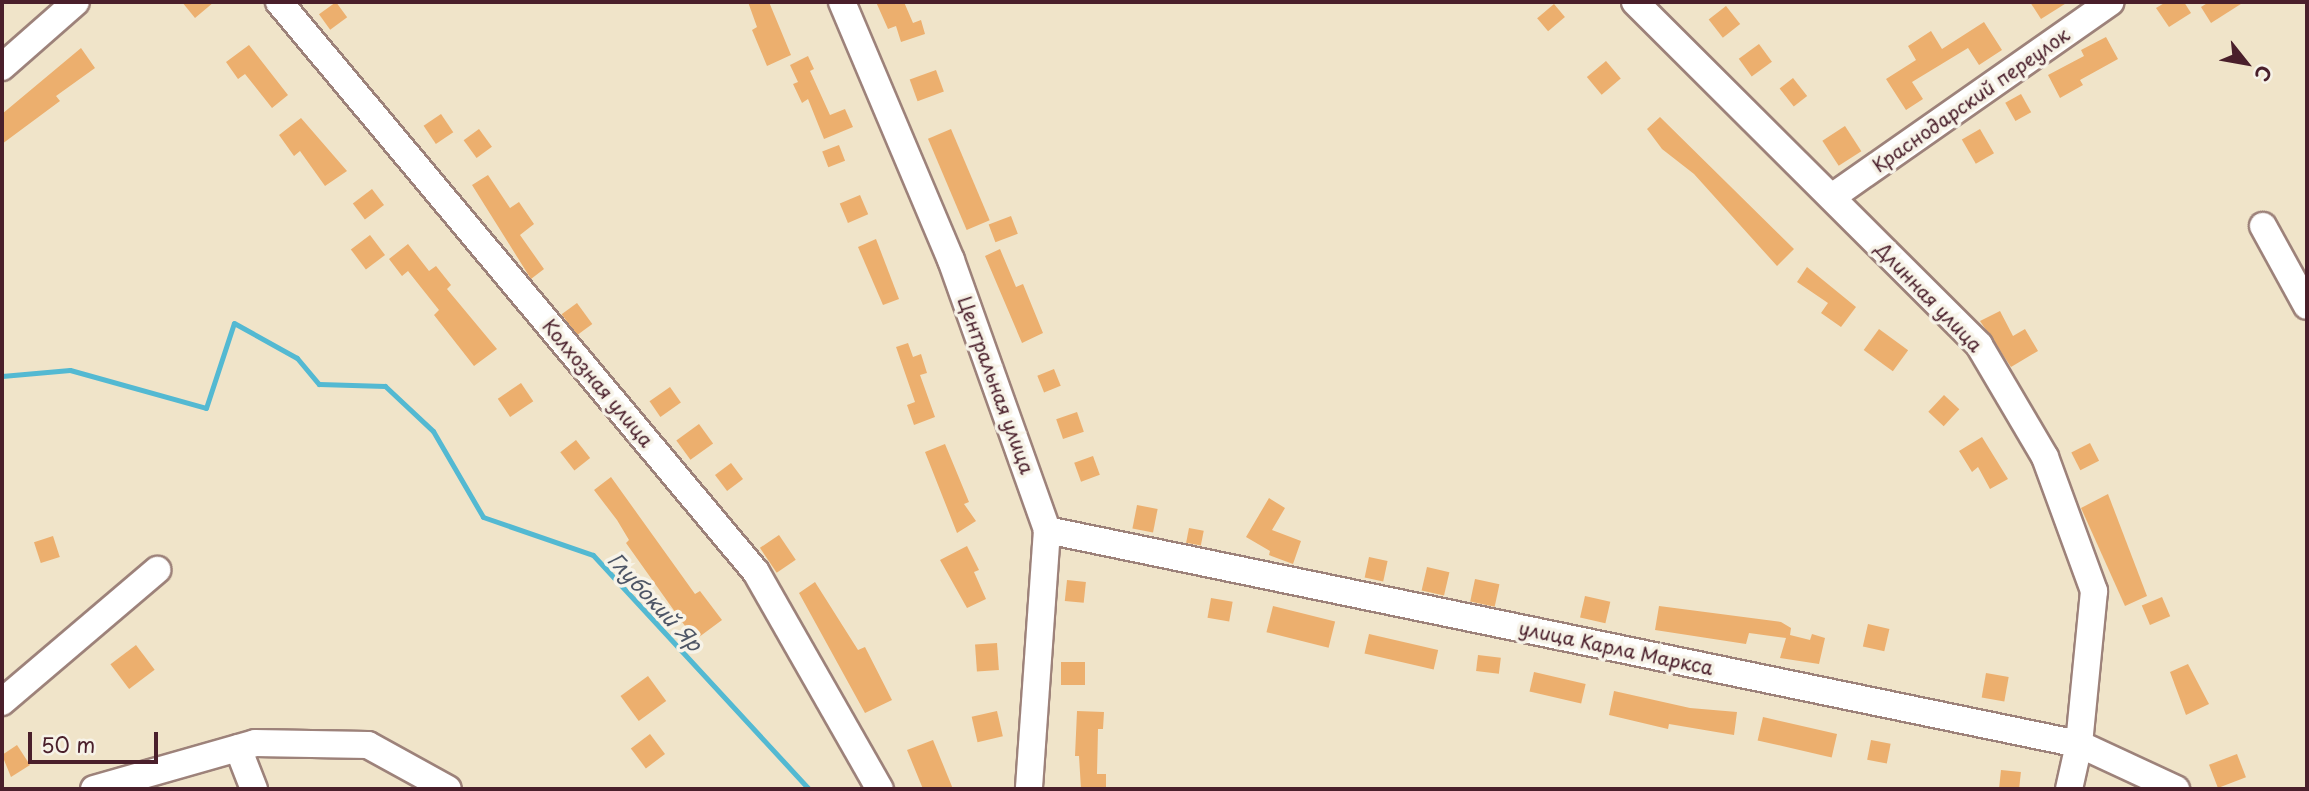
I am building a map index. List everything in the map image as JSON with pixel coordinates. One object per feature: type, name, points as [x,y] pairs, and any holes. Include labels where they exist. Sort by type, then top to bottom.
[{"type":"street","points":[[2,67],[76,2]]},
{"type":"street","name":"Колхозная улица","points":[[279,2],[756,572],[880,789]]},
{"type":"street","name":"Центральная улица","points":[[842,2],[951,260],[1047,530],[1029,789]]},
{"type":"street","name":"Длинная улица","points":[[1635,2],[1979,345],[2045,457],[2094,591],[2079,744],[2069,789]]},
{"type":"street","name":"Краснодарский переулок","points":[[1832,197],[2111,2]]},
{"type":"street","points":[[2263,226],[2307,306]]},
{"type":"street","name":"улица Карла Маркса","points":[[1047,530],[2079,744],[2176,789]]},
{"type":"street","points":[[2,702],[157,570]]},
{"type":"street","points":[[94,789],[255,743],[368,745],[448,789]]},
{"type":"street","points":[[238,748],[254,789]]},
{"type":"building","points":[[182,2],[214,2],[195,18]]},
{"type":"building","points":[[336,2],[347,17],[330,30],[319,14]]},
{"type":"building","points":[[748,2],[769,2],[791,55],[767,66],[752,30],[757,27]]},
{"type":"building","points":[[876,2],[904,2],[913,23],[921,20],[925,34],[901,42],[896,26],[888,29]]},
{"type":"building","points":[[2030,2],[2068,2],[2041,19]]},
{"type":"building","points":[[2166,2],[2184,2],[2191,13],[2169,27],[2156,8]]},
{"type":"building","points":[[2209,2],[2244,2],[2211,23],[2201,7]]},
{"type":"building","points":[[1554,4],[1565,17],[1548,31],[1537,18]]},
{"type":"building","points":[[1726,6],[1740,24],[1723,38],[1709,20]]},
{"type":"building","points":[[1984,22],[2002,50],[1979,65],[1968,48],[1912,82],[1923,99],[1906,110],[1886,79],[1916,60],[1908,46],[1931,31],[1942,49]]},
{"type":"building","points":[[2106,37],[2118,59],[2080,80],[2083,85],[2060,98],[2048,75],[2084,56],[2081,50]]},
{"type":"building","points":[[1759,44],[1772,62],[1752,76],[1739,59]]},
{"type":"building","points":[[249,45],[288,95],[272,108],[245,74],[238,79],[226,62]]},
{"type":"building","points":[[81,48],[95,68],[56,96],[60,101],[2,144],[2,114]]},
{"type":"building","points":[[808,56],[814,69],[810,71],[830,115],[845,109],[853,127],[824,139],[808,99],[802,103],[793,84],[798,82],[790,65]]},
{"type":"building","points":[[1606,61],[1621,79],[1602,95],[1587,77]]},
{"type":"building","points":[[936,70],[944,92],[918,101],[910,80]]},
{"type":"building","points":[[1793,78],[1807,96],[1794,107],[1780,88]]},
{"type":"building","points":[[2021,94],[2031,112],[2015,121],[2005,103]]},
{"type":"building","points":[[441,114],[453,132],[436,144],[424,126]]},
{"type":"building","points":[[1660,117],[1794,249],[1777,266],[1694,174],[1662,149],[1647,129]]},
{"type":"building","points":[[301,118],[347,171],[325,186],[300,151],[294,156],[279,135]]},
{"type":"building","points":[[1845,126],[1861,151],[1839,166],[1822,141]]},
{"type":"building","points":[[479,129],[492,147],[477,158],[464,140]]},
{"type":"building","points":[[951,129],[990,220],[967,230],[928,139]]},
{"type":"building","points":[[1980,129],[1994,153],[1976,164],[1962,140]]},
{"type":"building","points":[[839,145],[845,161],[828,167],[822,151]]},
{"type":"building","points":[[488,175],[510,208],[519,202],[534,224],[520,235],[544,269],[531,279],[472,185]]},
{"type":"building","points":[[372,189],[384,205],[365,219],[353,203]]},
{"type":"building","points":[[860,195],[868,214],[848,223],[840,204]]},
{"type":"building","points":[[1011,216],[1018,234],[995,242],[989,225]]},
{"type":"building","points":[[370,235],[385,255],[366,269],[351,249]]},
{"type":"building","points":[[876,239],[899,299],[883,305],[858,247]]},
{"type":"building","points":[[408,244],[429,271],[436,266],[451,285],[447,289],[497,349],[474,366],[434,315],[439,310],[408,271],[402,276],[389,259]]},
{"type":"building","points":[[1000,249],[1016,287],[1023,284],[1043,333],[1022,343],[985,256]]},
{"type":"building","points":[[1807,267],[1856,307],[1841,327],[1821,313],[1828,303],[1797,282]]},
{"type":"building","points":[[577,303],[592,324],[577,335],[562,314]]},
{"type":"building","points":[[2000,311],[2013,336],[2025,329],[2038,351],[2011,367],[1980,321]]},
{"type":"building","points":[[1879,329],[1908,350],[1893,371],[1864,350]]},
{"type":"building","points":[[908,343],[913,357],[921,354],[927,373],[920,375],[935,417],[914,425],[907,405],[915,402],[896,347]]},
{"type":"building","points":[[1054,369],[1061,386],[1044,392],[1037,376]]},
{"type":"building","points":[[521,383],[533,401],[510,417],[498,399]]},
{"type":"building","points":[[670,387],[681,403],[660,417],[650,401]]},
{"type":"building","points":[[1944,395],[1959,409],[1944,426],[1928,412]]},
{"type":"building","points":[[1077,412],[1084,432],[1063,439],[1056,419]]},
{"type":"building","points":[[699,424],[713,443],[690,460],[676,440]]},
{"type":"building","points":[[1982,437],[2008,479],[1990,489],[1978,467],[1972,472],[1959,451]]},
{"type":"building","points":[[576,440],[590,458],[574,470],[560,452]]},
{"type":"building","points":[[2090,443],[2099,461],[2080,470],[2071,453]]},
{"type":"building","points":[[945,444],[969,502],[964,504],[976,521],[957,533],[925,452]]},
{"type":"building","points":[[1093,456],[1100,475],[1081,482],[1074,463]]},
{"type":"building","points":[[731,463],[743,479],[727,491],[715,475]]},
{"type":"building","points":[[611,477],[695,594],[700,591],[722,620],[695,640],[626,543],[629,540],[617,520],[594,490]]},
{"type":"building","points":[[2108,494],[2147,596],[2125,606],[2081,508]]},
{"type":"building","points":[[1269,498],[1285,508],[1272,530],[1301,541],[1293,564],[1269,555],[1270,551],[1246,537]]},
{"type":"building","points":[[1137,505],[1158,509],[1153,533],[1132,529]]},
{"type":"building","points":[[1189,528],[1204,531],[1201,546],[1186,543]]},
{"type":"building","points":[[779,535],[796,560],[777,573],[760,548]]},
{"type":"building","points":[[53,536],[60,557],[41,563],[34,542]]},
{"type":"building","points":[[967,546],[979,570],[974,572],[986,599],[967,608],[940,560]]},
{"type":"building","points":[[1369,557],[1388,561],[1383,581],[1365,578]]},
{"type":"building","points":[[1427,567],[1449,572],[1444,596],[1422,590]]},
{"type":"building","points":[[1475,579],[1499,584],[1495,607],[1470,601]]},
{"type":"building","points":[[1067,580],[1086,582],[1084,603],[1065,601]]},
{"type":"building","points":[[815,582],[858,650],[865,647],[892,700],[865,713],[799,593]]},
{"type":"building","points":[[1585,596],[1610,602],[1605,623],[1580,617]]},
{"type":"building","points":[[2162,597],[2170,616],[2150,625],[2142,606]]},
{"type":"building","points":[[1211,598],[1233,602],[1229,622],[1208,618]]},
{"type":"building","points":[[1273,606],[1335,621],[1329,648],[1266,632]]},
{"type":"building","points":[[1659,606],[1781,622],[1791,628],[1790,635],[1810,640],[1812,634],[1825,638],[1819,664],[1780,658],[1786,638],[1749,633],[1746,644],[1655,630]]},
{"type":"building","points":[[1868,624],[1889,629],[1884,651],[1863,646]]},
{"type":"building","points":[[1369,634],[1438,650],[1434,669],[1365,653]]},
{"type":"building","points":[[997,643],[999,670],[977,671],[975,645]]},
{"type":"building","points":[[136,645],[155,670],[129,689],[110,664]]},
{"type":"building","points":[[1478,655],[1501,658],[1499,674],[1476,671]]},
{"type":"building","points":[[1061,662],[1085,662],[1085,685],[1061,685]]},
{"type":"building","points":[[2188,664],[2209,704],[2186,715],[2170,672]]},
{"type":"building","points":[[1534,672],[1586,684],[1581,703],[1530,691]]},
{"type":"building","points":[[1986,673],[2009,677],[2004,702],[1982,698]]},
{"type":"building","points":[[648,676],[666,701],[639,721],[620,696]]},
{"type":"building","points":[[1614,691],[1690,708],[1737,712],[1734,735],[1669,724],[1668,729],[1609,715]]},
{"type":"building","points":[[997,711],[1003,736],[978,742],[972,717]]},
{"type":"building","points":[[1077,711],[1104,712],[1103,729],[1098,729],[1097,774],[1106,774],[1106,789],[1081,789],[1079,756],[1075,756]]},
{"type":"building","points":[[1763,717],[1837,734],[1832,757],[1758,740]]},
{"type":"building","points":[[650,734],[665,754],[646,768],[631,748]]},
{"type":"building","points":[[933,740],[953,789],[923,789],[907,750]]},
{"type":"building","points":[[1871,740],[1891,744],[1887,763],[1867,760]]},
{"type":"building","points":[[17,745],[30,765],[11,777],[2,755]]},
{"type":"building","points":[[2237,754],[2246,777],[2218,788],[2209,765]]},
{"type":"building","points":[[2001,770],[2021,772],[2019,789],[1999,789]]},
{"type":"waterway","name":"Глубокий Яр","points":[[2,376],[70,370],[206,408],[234,323],[297,358],[319,384],[385,386],[433,431],[483,517],[593,555],[809,789]]}]
